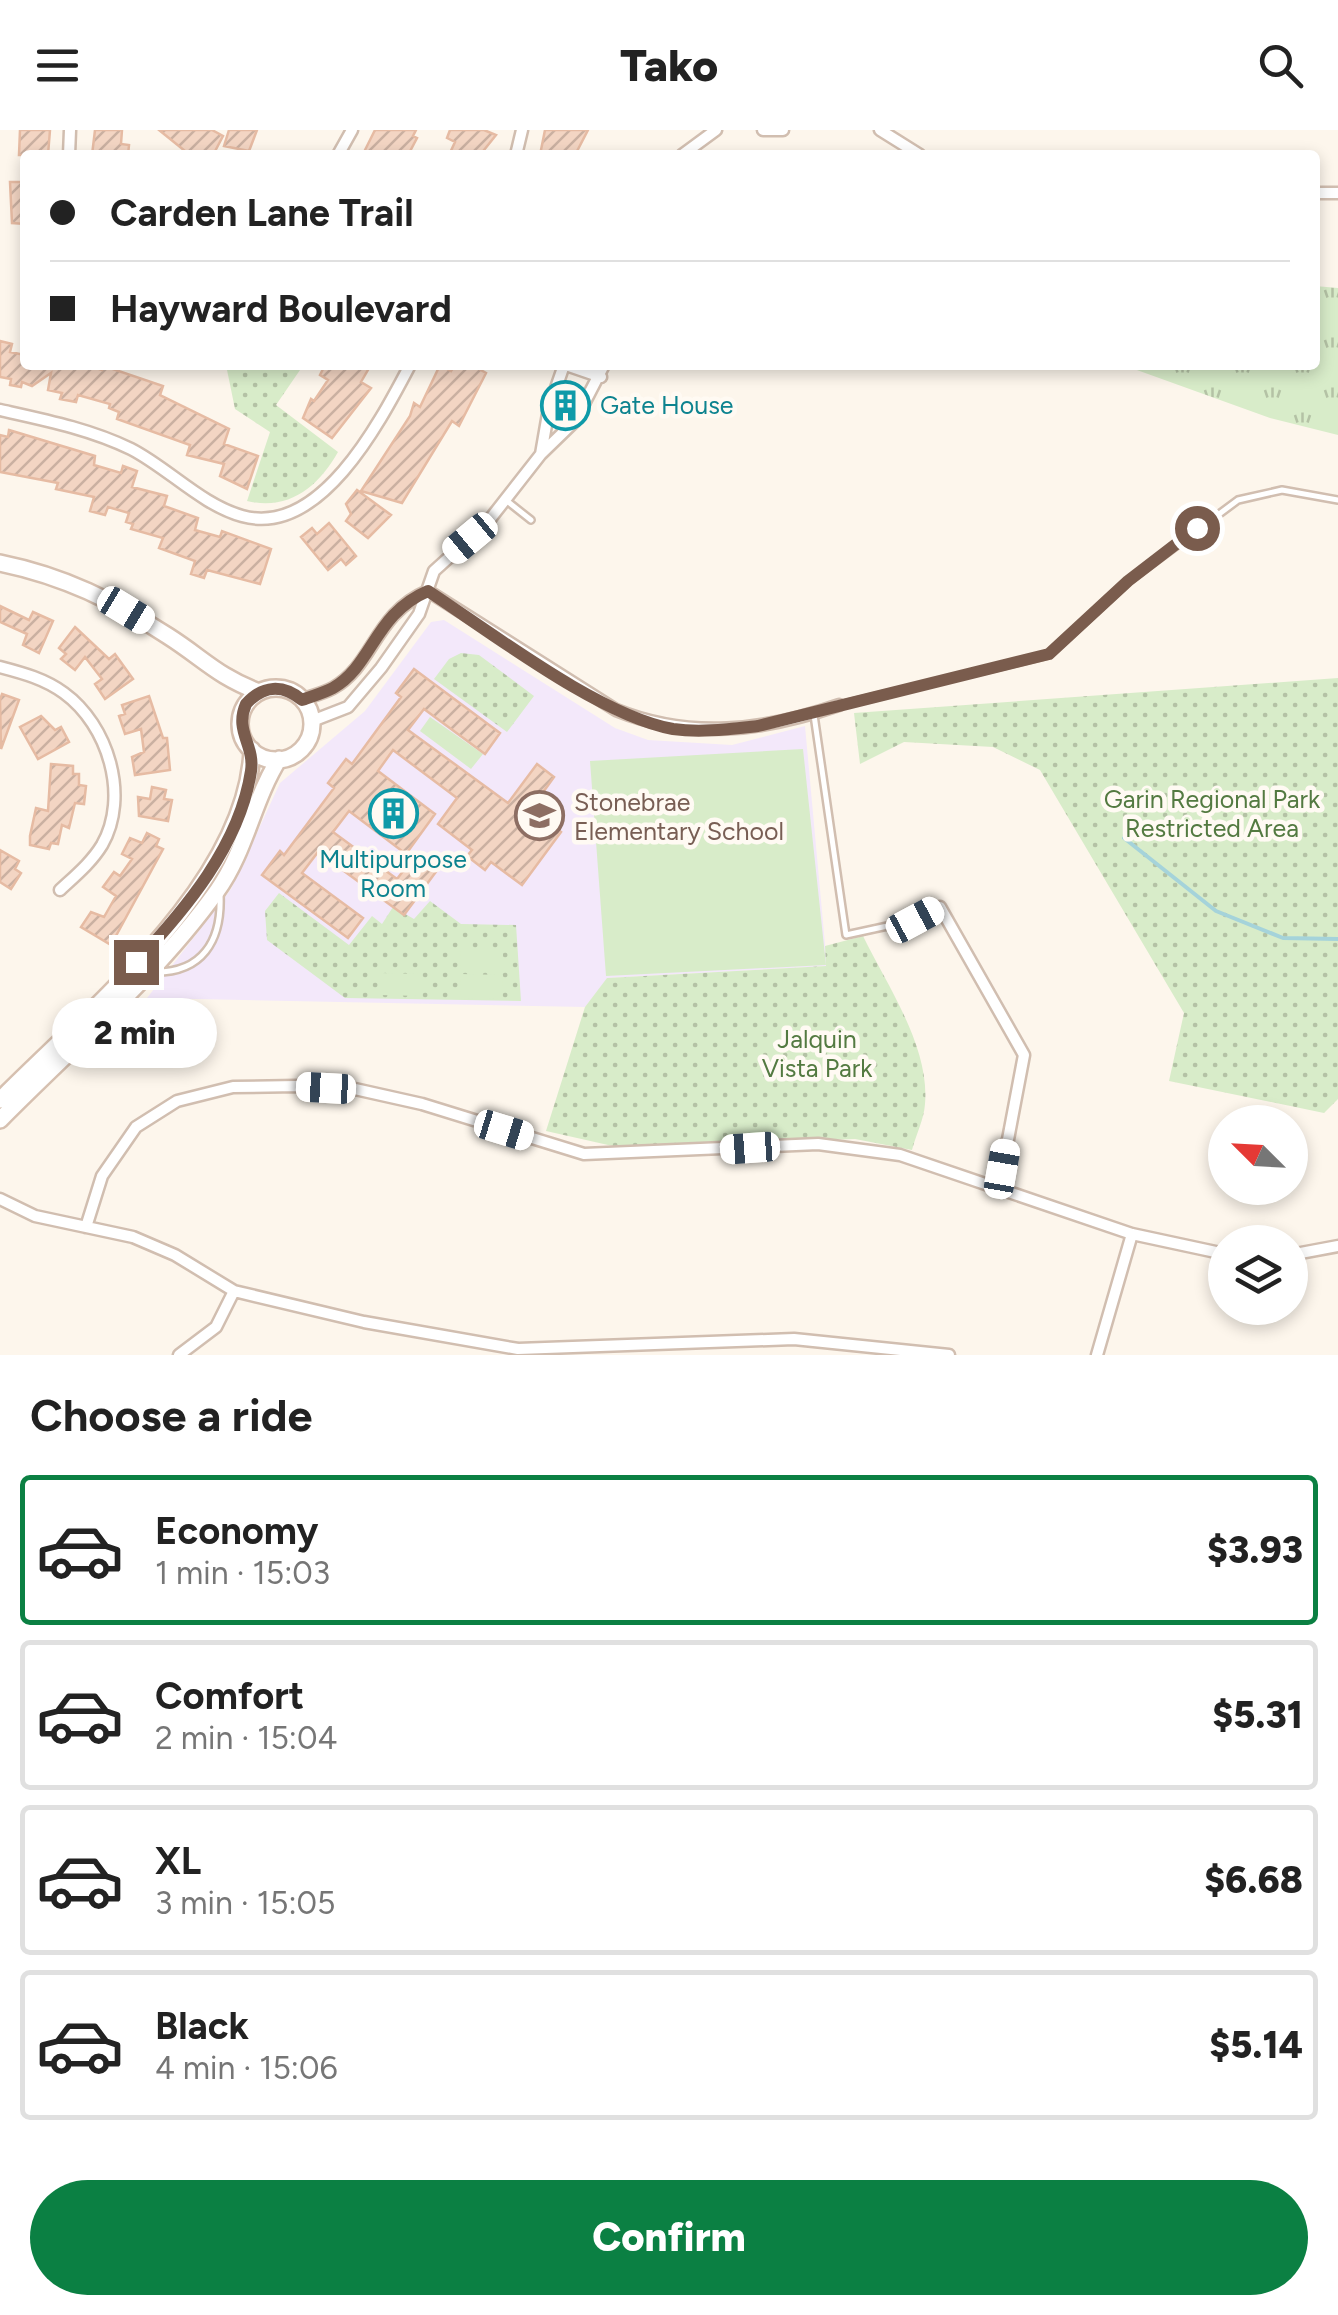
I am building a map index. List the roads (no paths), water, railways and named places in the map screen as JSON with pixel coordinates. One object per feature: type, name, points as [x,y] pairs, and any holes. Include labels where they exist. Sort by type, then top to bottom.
[{"type":"main road","points":[[0,563],[67,579],[106,597],[171,638],[222,678],[260,692],[282,688],[302,700],[312,721],[300,751],[280,759],[252,750]]},
{"type":"main road","points":[[0,1100],[136,962],[207,880],[251,773],[252,750],[242,732],[242,712],[222,678]]},
{"type":"main road","points":[[242,712],[260,692]]},
{"type":"main road","points":[[0,1120],[146,972],[219,888],[280,759]]},
{"type":"street","points":[[687,150],[702,136],[716,130]]},
{"type":"street","points":[[762,130],[783,130]]},
{"type":"street","points":[[880,130],[913,150]]},
{"type":"street","points":[[901,142],[910,130]]},
{"type":"street","points":[[0,410],[92,432],[132,450],[242,516],[277,519],[316,500],[333,483],[390,403],[407,370]]},
{"type":"street","points":[[541,454],[564,370]]},
{"type":"street","points":[[312,721],[348,707],[420,614],[440,564],[507,500],[541,454],[575,420],[603,371]]},
{"type":"street","points":[[302,700],[333,688],[347,676],[401,602],[428,591]]},
{"type":"street","points":[[428,591],[616,710],[644,721],[675,729],[714,730],[758,726],[839,705]]},
{"type":"street","points":[[0,667],[24,673],[64,693],[85,712],[111,765],[112,814],[103,843],[60,890]]},
{"type":"street","points":[[940,907],[1024,1055],[998,1188]]},
{"type":"street","points":[[86,1228],[102,1176],[136,1127],[176,1101],[233,1087],[355,1089],[422,1104],[584,1154],[818,1144],[900,1155],[1132,1234],[1208,1250]]},
{"type":"street","points":[[0,1199],[34,1216],[132,1237],[174,1255],[234,1292],[364,1322],[518,1349],[794,1339],[949,1355]]},
{"type":"street","points":[[1097,1355],[1132,1234]]},
{"type":"street","points":[[1308,1252],[1338,1246]]},
{"type":"street","points":[[179,1355],[216,1327],[234,1292]]},
{"type":"lane","points":[[839,705],[1049,654],[1128,581],[1238,500],[1282,490],[1338,500]]},
{"type":"lane","points":[[507,500],[531,520]]},
{"type":"lane","points":[[814,713],[846,935],[915,920],[940,907]]},
{"type":"lane","points":[[146,972],[180,973],[196,963],[220,918],[219,888]]},
{"type":"waterway","points":[[1124,838],[1216,911],[1283,938],[1338,939]]},
{"type":"place","name":"Gate House","points":[[565,405]]},
{"type":"place","name":"Multipurpose Room","points":[[393,813]]},
{"type":"place","name":"Stonebrae Elementary School","points":[[539,816]]},
{"type":"park label","name":"Garin Regional Park Restricted Area","points":[[1212,814]]},
{"type":"park label","name":"Jalquin Vista Park","points":[[817,1054]]}]
